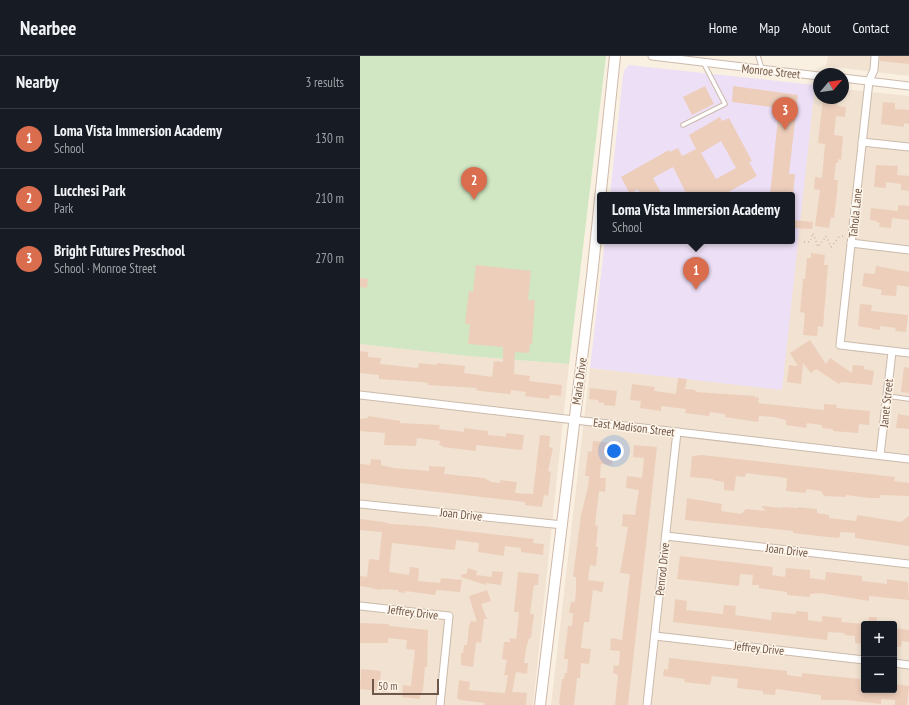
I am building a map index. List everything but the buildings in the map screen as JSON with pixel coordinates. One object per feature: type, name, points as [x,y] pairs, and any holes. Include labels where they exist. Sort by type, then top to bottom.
[{"type":"street","name":"Maria Drive","points":[[600,192],[615,56]]},
{"type":"street","name":"Monroe Street","points":[[652,56],[690,58],[703,62],[813,75]]},
{"type":"street","name":"Tahola Lane","points":[[875,56],[874,70],[869,81],[840,345],[892,352]]},
{"type":"street","points":[[849,79],[909,86]]},
{"type":"street","points":[[862,142],[909,147]]},
{"type":"street","name":"Maria Drive","points":[[540,705],[563,525],[597,216]]},
{"type":"street","points":[[851,243],[909,250]]},
{"type":"street","points":[[892,352],[909,353]]},
{"type":"street","name":"Janet Street","points":[[880,455],[892,352]]},
{"type":"street","name":"East Madison Street","points":[[360,395],[909,459]]},
{"type":"street","name":"Penrod Drive","points":[[647,705],[678,432]]},
{"type":"street","name":"Joan Drive","points":[[360,504],[563,525]]},
{"type":"street","name":"Joan Drive","points":[[666,536],[909,564]]},
{"type":"street","name":"Jeffrey Drive","points":[[360,606],[449,616],[440,705]]},
{"type":"street","name":"Jeffrey Drive","points":[[655,636],[861,660]]},
{"type":"street","points":[[897,664],[909,665]]},
{"type":"lane","points":[[758,56],[762,70]]},
{"type":"lane","points":[[683,125],[725,104],[703,62]]},
{"type":"lane","points":[[887,396],[909,399]]},
{"type":"path","points":[[804,242],[810,242],[813,233],[818,247],[826,236],[831,247],[839,237],[844,236]]},
{"type":"shaded area","points":[[828,56],[909,56],[909,76],[849,68],[826,66]]},
{"type":"shaded area","points":[[629,65],[813,85],[813,103],[782,390],[590,368],[605,244],[795,244],[795,192],[610,192],[623,75],[625,69]]},
{"type":"shaded area","points":[[849,90],[909,96],[909,705],[551,705],[590,368],[781,389],[813,103],[849,104]]},
{"type":"shaded area","points":[[360,344],[468,356],[569,364],[533,705],[360,705]]},
{"type":"green space","points":[[360,56],[606,56],[569,364],[468,356],[360,344]]},
{"type":"place","name":"Bright Futures Preschool","points":[[785,130]]},
{"type":"place","name":"Lucchesi Park","points":[[474,200]]},
{"type":"place","name":"Loma Vista Immersion Academy","points":[[696,290]]}]
